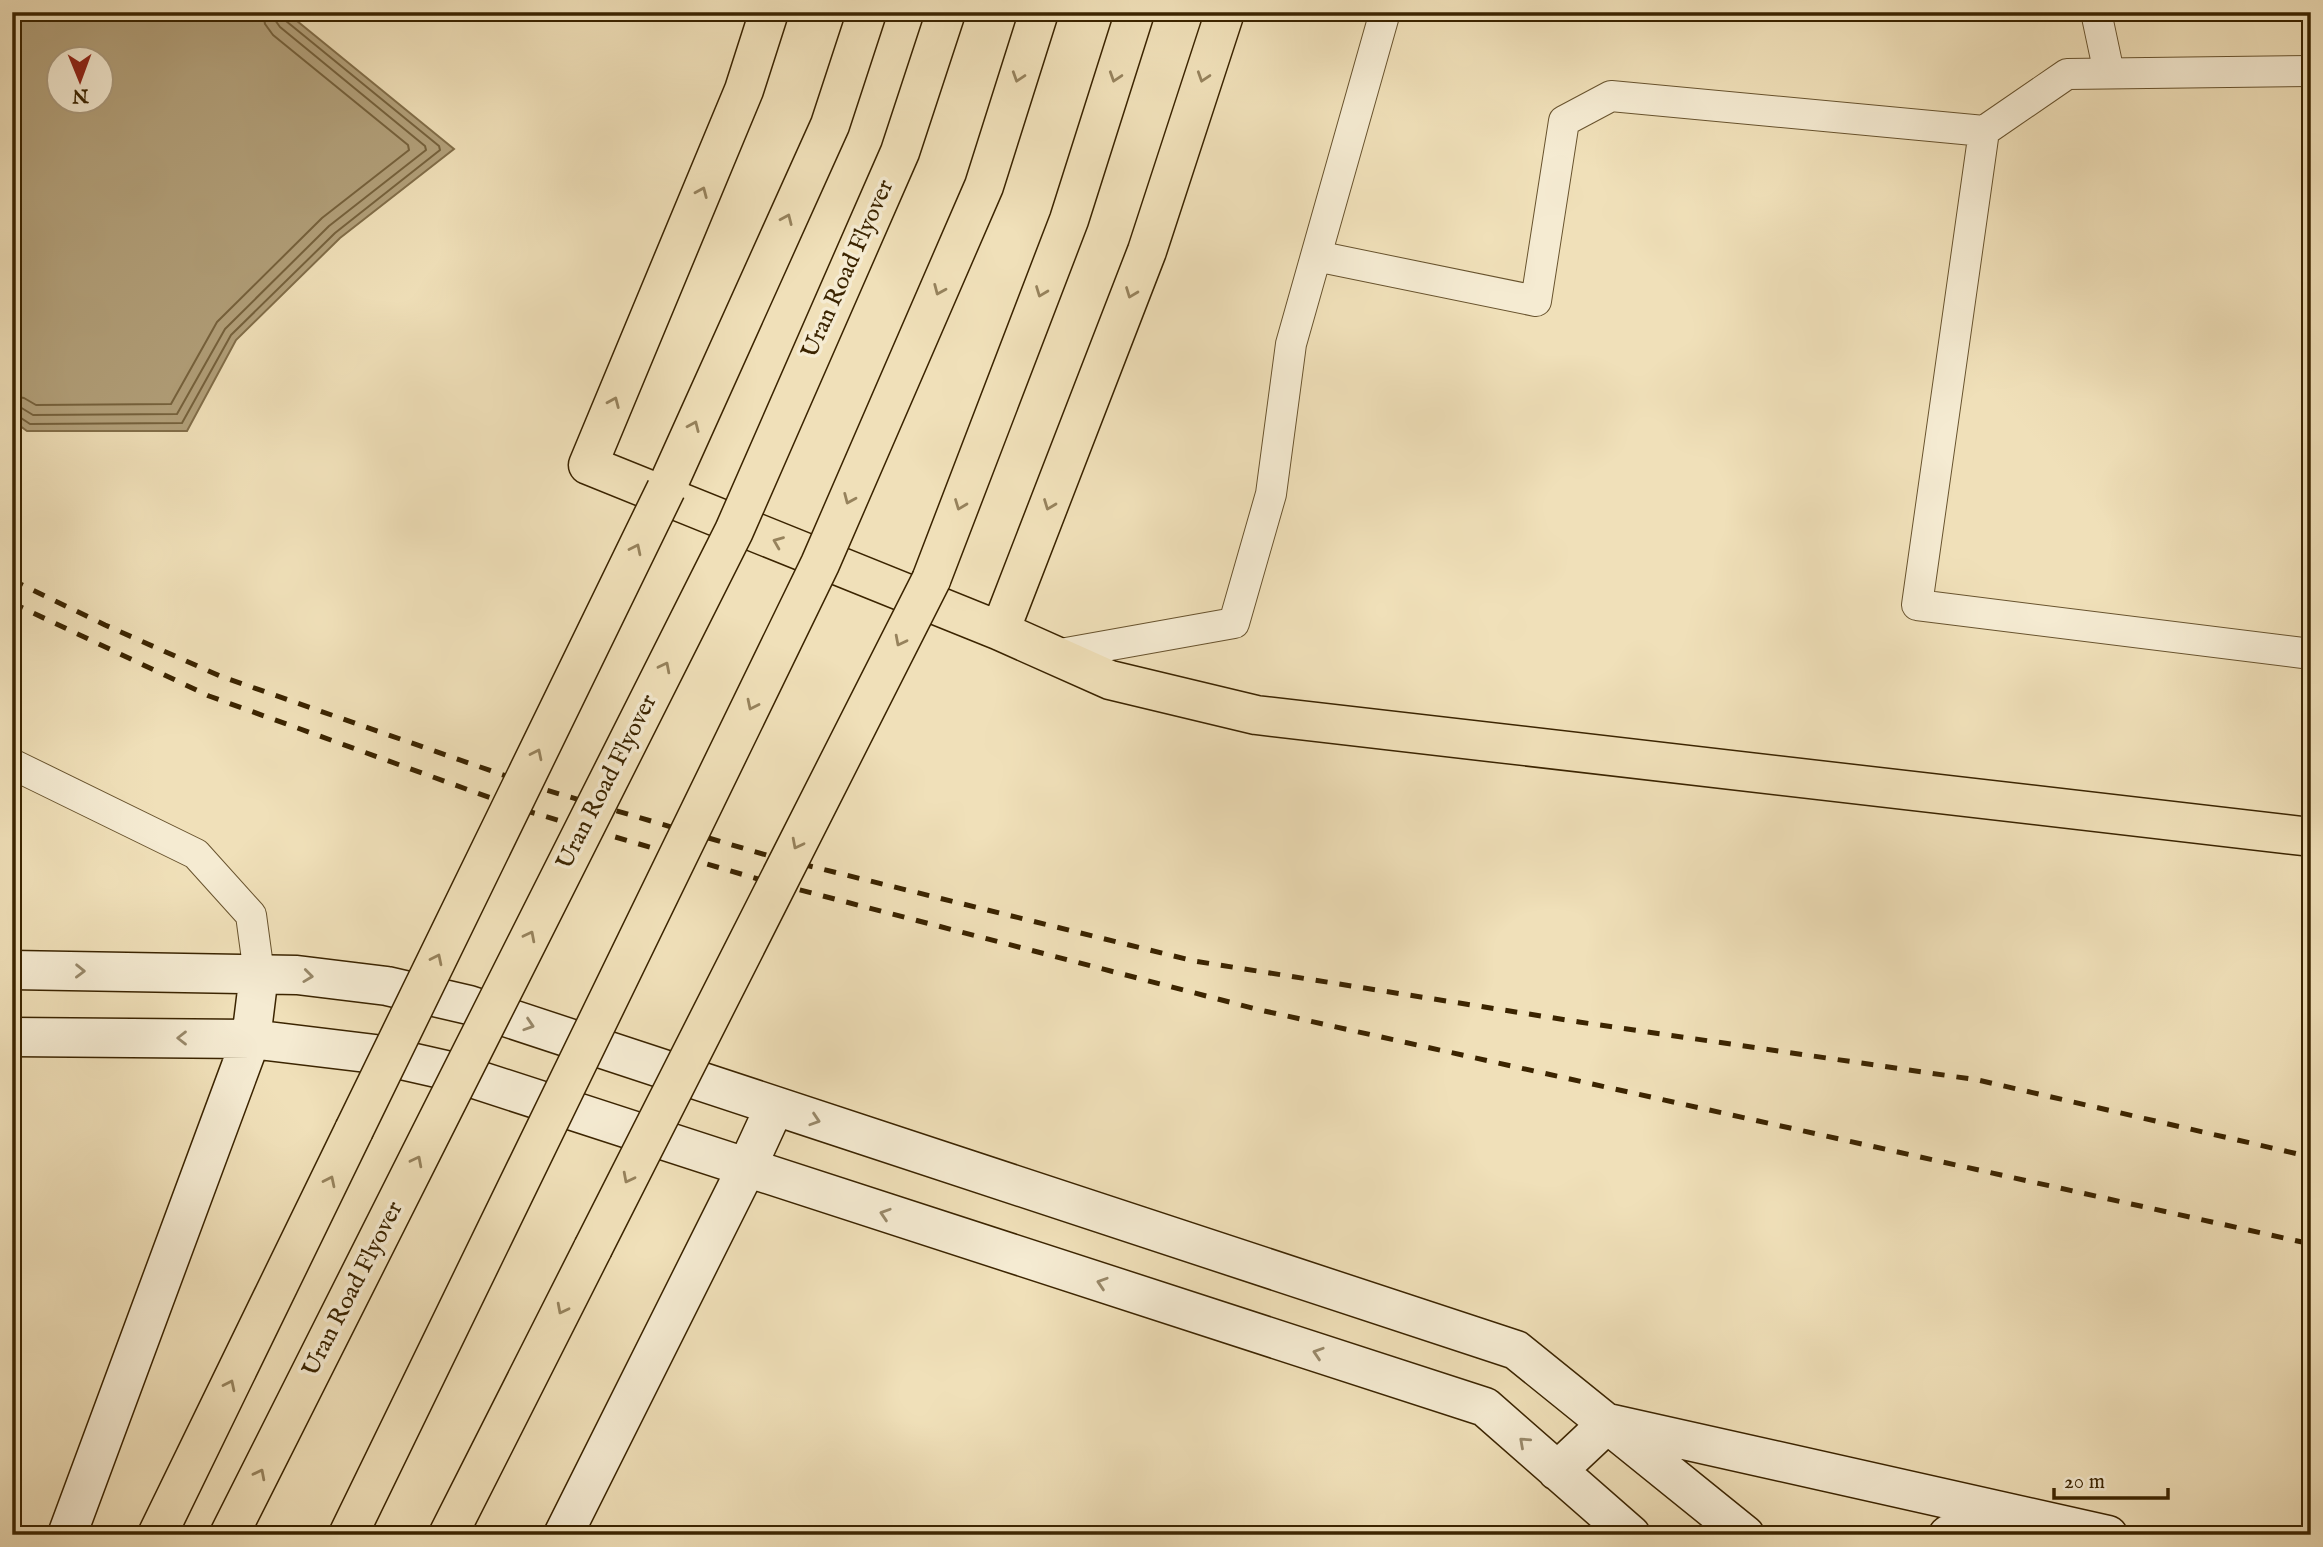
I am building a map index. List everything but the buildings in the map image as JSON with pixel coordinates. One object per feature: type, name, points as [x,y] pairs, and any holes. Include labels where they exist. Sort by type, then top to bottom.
[{"type":"main road","points":[[769,12],[744,90],[588,465],[1000,631],[1110,680],[1256,715],[2311,837]]},
{"type":"main road","points":[[157,1535],[666,488],[830,125],[867,12]]},
{"type":"main road","name":"Uran Road Flyover","points":[[229,1535],[734,531],[900,152],[946,12]]},
{"type":"main road","points":[[348,1535],[821,564],[984,186],[1039,12]]},
{"type":"main road","points":[[448,1535],[930,580],[1069,220],[1135,12]]},
{"type":"main road","points":[[1000,631],[1147,251],[1224,12]]},
{"type":"main road","points":[[12,970],[297,975],[387,986],[469,1005],[1516,1350],[1745,1535]]},
{"type":"main road","points":[[67,1535],[251,1039],[259,974]]},
{"type":"main road","points":[[12,1037],[251,1039],[375,1054],[450,1070],[1485,1408],[1631,1535]]},
{"type":"main road","points":[[563,1535],[747,1169],[775,1107]]},
{"type":"main road","points":[[1557,1471],[1608,1423]]},
{"type":"main road","points":[[1608,1423],[2108,1535]]},
{"type":"main road","points":[[1948,1535],[1987,1508]]},
{"type":"street","points":[[1055,655],[1234,623],[1271,494],[1291,344],[1385,12]]},
{"type":"street","points":[[2096,12],[2109,73]]},
{"type":"street","points":[[1316,256],[1536,301],[1564,121],[1611,96],[1984,131],[2067,74],[2311,71]]},
{"type":"street","points":[[1984,131],[1917,605],[2311,654]]},
{"type":"street","points":[[12,764],[196,854],[251,915],[259,974]]},
{"type":"water","points":[[12,12],[286,12],[454,149],[340,238],[236,340],[187,431],[27,431],[12,420]]},
{"type":"railway","points":[[12,580],[220,676],[546,790],[773,857],[1194,961],[1579,1022],[1978,1080],[2311,1157]]},
{"type":"railway","points":[[12,603],[209,696],[527,811],[758,879],[1260,1010],[2311,1244]]}]
